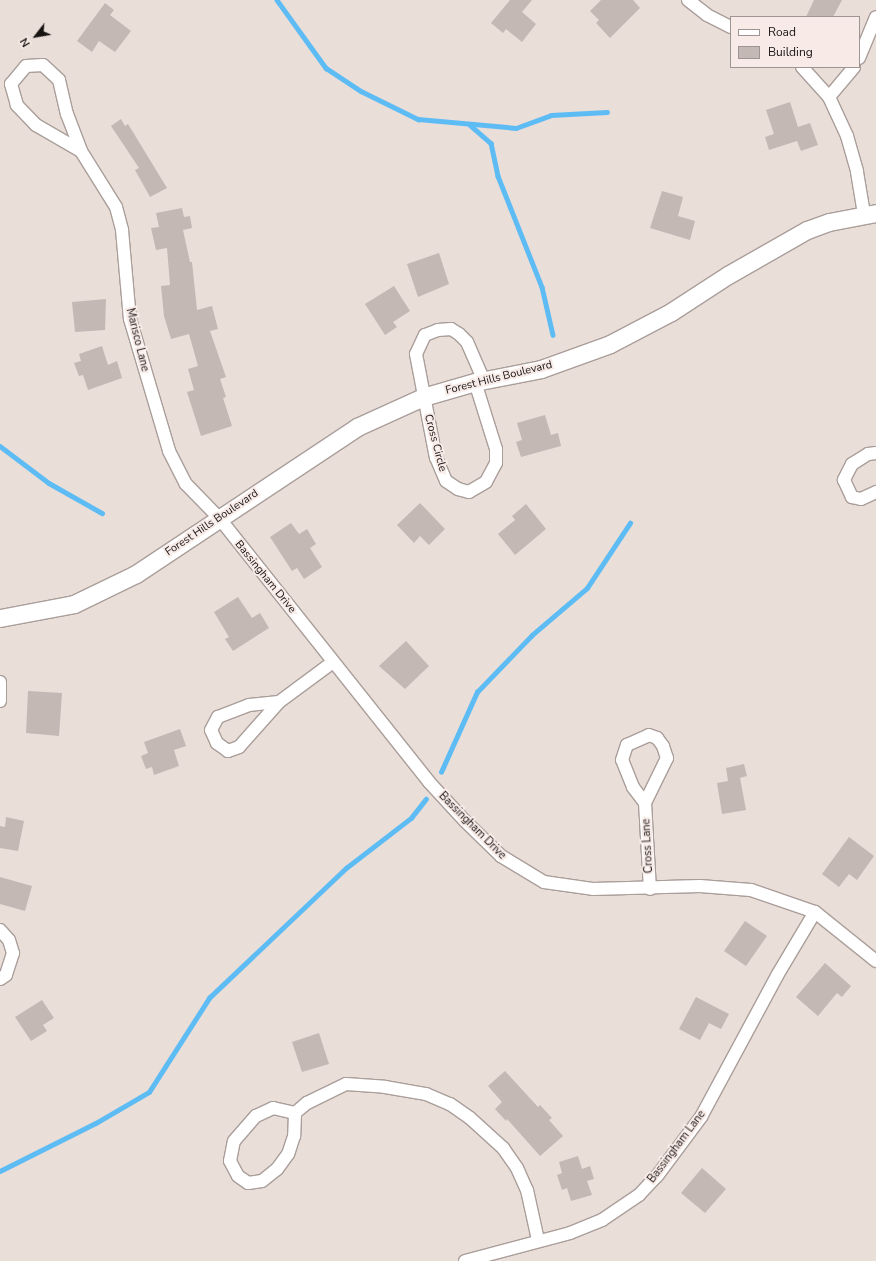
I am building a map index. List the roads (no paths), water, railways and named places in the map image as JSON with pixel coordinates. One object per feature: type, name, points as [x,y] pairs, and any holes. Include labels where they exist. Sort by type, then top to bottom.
[{"type":"main road","name":"Forest Hills Boulevard","points":[[0,618],[74,604],[136,574],[220,519],[304,460],[357,427],[423,397],[480,381],[541,369],[610,344],[671,312],[786,240],[829,222],[870,214]]},
{"type":"street","points":[[688,0],[707,15],[730,26]]},
{"type":"street","points":[[860,56],[876,17]]},
{"type":"street","name":"Marisco Lane","points":[[82,151],[36,125],[17,105],[11,84],[26,66],[43,65],[59,80],[67,114],[82,151],[116,207],[122,230],[130,319],[169,451],[186,484],[220,519]]},
{"type":"street","points":[[803,68],[829,97],[846,136],[870,214]]},
{"type":"street","points":[[829,97],[853,68]]},
{"type":"street","name":"Cross Circle","points":[[451,329],[467,342],[480,381],[496,449],[496,463],[486,482],[474,491],[458,489],[446,481],[436,458],[423,397],[416,354],[425,335],[438,330],[451,329]]},
{"type":"street","points":[[876,453],[868,454],[852,464],[844,480],[852,497],[861,499],[876,492]]},
{"type":"street","name":"Bassingham Drive","points":[[220,519],[429,782],[501,856],[544,882],[593,889],[650,889],[700,886],[751,890],[815,912],[876,961]]},
{"type":"street","points":[[279,702],[249,705],[218,717],[211,730],[217,743],[228,751],[239,747],[279,702],[333,662]]},
{"type":"street","points":[[0,682],[0,701]]},
{"type":"street","name":"Cross Lane","points":[[646,803],[633,787],[622,760],[627,745],[649,735],[657,738],[663,746],[667,758],[662,773],[651,788],[646,803],[650,889]]},
{"type":"street","name":"Bassingham Lane","points":[[465,1261],[538,1240],[570,1233],[602,1220],[639,1195],[658,1176],[701,1117],[778,974],[815,912]]},
{"type":"street","points":[[0,930],[9,940],[13,953],[9,969],[0,979]]},
{"type":"street","points":[[295,1113],[273,1108],[256,1116],[243,1128],[234,1141],[230,1161],[238,1176],[248,1183],[262,1181],[277,1169],[288,1154],[294,1136],[295,1113],[307,1103],[346,1084],[385,1087],[426,1094],[450,1104],[470,1118],[503,1148],[517,1168],[527,1190],[538,1240]]},
{"type":"waterway","points":[[277,0],[326,68],[361,91],[418,119],[516,128],[551,115],[607,112]]},
{"type":"waterway","points":[[470,125],[491,143],[498,176],[542,287],[553,335]]},
{"type":"waterway","points":[[0,446],[49,483],[102,513]]},
{"type":"waterway","points":[[441,772],[477,692],[532,635],[587,588],[630,523]]},
{"type":"waterway","points":[[0,1171],[96,1123],[149,1092],[209,998],[346,868],[411,818],[426,799]]}]
